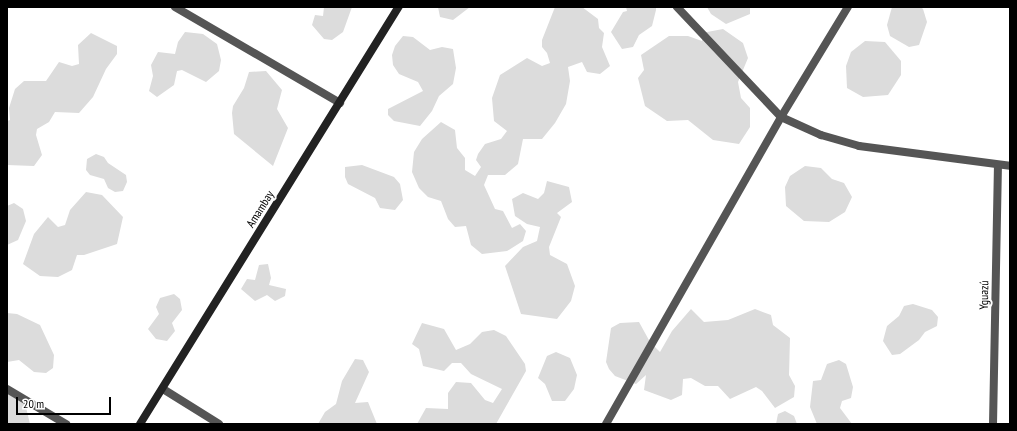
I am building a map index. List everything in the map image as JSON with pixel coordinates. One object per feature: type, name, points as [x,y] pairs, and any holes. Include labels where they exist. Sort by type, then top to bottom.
[{"type":"street","points":[[175,7],[340,103]]},
{"type":"street","name":"Amambay","points":[[140,424],[399,7]]},
{"type":"street","points":[[677,7],[782,117],[821,135],[859,146],[998,166],[1010,166]]},
{"type":"street","points":[[606,424],[782,117],[848,7]]},
{"type":"street","name":"Yguazú","points":[[994,424],[998,166]]},
{"type":"street","points":[[7,389],[66,424]]},
{"type":"street","points":[[163,389],[219,424]]},
{"type":"shaded area","points":[[324,7],[352,7],[343,32],[332,40],[324,39],[312,25],[315,15],[323,16]]},
{"type":"shaded area","points":[[438,7],[470,7],[453,20],[440,17]]},
{"type":"shaded area","points":[[555,7],[582,7],[598,19],[599,28],[604,33],[602,47],[610,66],[600,74],[587,72],[582,62],[568,67],[570,81],[566,104],[555,123],[542,139],[523,139],[518,164],[505,175],[488,175],[484,185],[495,209],[503,211],[512,228],[520,224],[526,231],[523,241],[507,251],[482,254],[471,245],[466,226],[455,227],[448,219],[441,201],[428,197],[419,188],[412,172],[414,152],[422,139],[441,122],[455,130],[457,148],[465,158],[465,170],[475,176],[481,167],[476,160],[485,144],[501,139],[507,131],[494,121],[492,98],[500,75],[527,58],[542,66],[550,63],[547,53],[542,47],[542,40]]},
{"type":"shaded area","points":[[626,7],[656,7],[656,10],[652,26],[639,35],[633,47],[622,49],[611,32],[623,12],[627,11]]},
{"type":"shaded area","points":[[707,7],[750,7],[750,14],[726,24],[711,14]]},
{"type":"shaded area","points":[[892,7],[921,7],[923,9],[927,22],[919,45],[909,47],[890,36],[887,25]]},
{"type":"shaded area","points":[[723,29],[743,43],[748,58],[738,82],[741,98],[750,108],[750,127],[739,144],[713,140],[688,120],[667,121],[645,106],[638,78],[644,70],[641,55],[669,36],[688,36],[702,41],[702,33]]},
{"type":"shaded area","points":[[185,32],[203,34],[217,44],[221,60],[219,71],[206,82],[182,70],[177,71],[174,85],[157,97],[149,91],[153,76],[151,65],[158,52],[175,54],[178,42]]},
{"type":"shaded area","points":[[91,33],[117,46],[117,54],[106,69],[93,97],[79,113],[55,112],[49,122],[37,129],[36,135],[42,155],[34,166],[7,165],[7,121],[10,120],[9,108],[15,89],[24,81],[46,81],[59,62],[72,66],[79,64],[78,45]]},
{"type":"shaded area","points":[[403,36],[413,37],[430,50],[442,47],[453,49],[456,68],[453,84],[439,96],[432,111],[420,126],[394,121],[388,115],[388,109],[423,91],[418,82],[399,74],[393,65],[392,55],[395,46]]},
{"type":"shaded area","points":[[865,41],[885,42],[901,61],[901,75],[888,95],[863,97],[847,88],[846,66],[851,52]]},
{"type":"shaded area","points":[[266,71],[282,90],[277,109],[288,128],[273,166],[234,134],[232,113],[233,106],[244,88],[249,72]]},
{"type":"shaded area","points":[[96,154],[104,157],[108,163],[126,175],[127,182],[123,191],[115,192],[108,188],[104,179],[90,175],[86,170],[87,159]]},
{"type":"shaded area","points":[[362,165],[394,177],[400,184],[403,200],[395,210],[380,208],[375,198],[348,184],[345,177],[345,167]]},
{"type":"shaded area","points":[[805,166],[821,168],[832,179],[844,183],[852,197],[845,212],[829,222],[804,221],[786,206],[785,187],[790,176]]},
{"type":"shaded area","points":[[547,181],[569,187],[572,202],[557,213],[561,217],[549,247],[550,255],[567,264],[575,286],[571,301],[557,319],[521,314],[505,266],[523,247],[537,241],[540,227],[527,224],[515,216],[512,199],[523,193],[538,199],[544,193]]},
{"type":"shaded area","points":[[86,192],[102,195],[123,217],[117,244],[84,255],[77,255],[72,270],[58,277],[40,276],[23,264],[34,234],[48,217],[58,227],[65,225],[70,210]]},
{"type":"shaded area","points":[[14,203],[23,209],[26,221],[18,240],[7,245],[7,206]]},
{"type":"shaded area","points":[[268,264],[271,278],[269,285],[286,289],[285,296],[275,301],[267,295],[255,301],[241,289],[247,279],[255,280],[259,265]]},
{"type":"shaded area","points":[[174,294],[180,299],[182,310],[172,323],[175,331],[167,341],[156,339],[148,329],[159,314],[156,307],[160,298]]},
{"type":"shaded area","points":[[913,304],[932,310],[938,317],[937,326],[925,332],[919,340],[900,354],[892,355],[883,341],[887,326],[899,316],[904,306]]},
{"type":"shaded area","points":[[691,309],[704,322],[728,320],[755,309],[771,315],[773,325],[790,338],[789,375],[795,386],[794,397],[775,408],[762,391],[756,387],[730,399],[718,386],[705,386],[691,378],[683,379],[682,395],[671,400],[644,390],[646,375],[636,384],[615,376],[609,369],[606,362],[611,328],[620,323],[639,322],[650,342],[660,352],[672,331]]},
{"type":"shaded area","points":[[7,313],[17,314],[40,325],[54,355],[53,368],[46,373],[34,372],[19,360],[7,362]]},
{"type":"shaded area","points":[[422,323],[444,329],[456,350],[470,344],[482,332],[494,330],[506,336],[525,364],[526,371],[496,424],[417,424],[426,408],[448,409],[448,393],[456,382],[471,383],[485,400],[493,403],[502,389],[471,374],[461,363],[452,363],[444,371],[423,366],[419,349],[412,344]]},
{"type":"shaded area","points":[[556,352],[570,358],[577,375],[574,389],[565,401],[552,401],[545,384],[538,378],[547,356]]},
{"type":"shaded area","points":[[355,359],[363,360],[369,372],[355,403],[368,402],[377,424],[318,424],[325,412],[336,404],[342,381]]},
{"type":"shaded area","points":[[839,360],[846,364],[853,387],[851,398],[842,401],[840,408],[852,424],[817,424],[810,407],[813,381],[821,380],[827,364]]},
{"type":"shaded area","points":[[7,390],[25,403],[30,424],[7,424]]},
{"type":"shaded area","points":[[785,411],[794,416],[797,424],[776,424],[778,414]]}]
